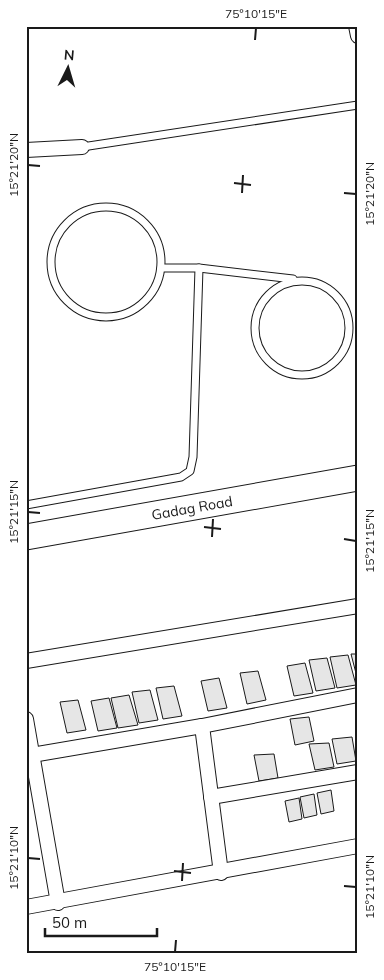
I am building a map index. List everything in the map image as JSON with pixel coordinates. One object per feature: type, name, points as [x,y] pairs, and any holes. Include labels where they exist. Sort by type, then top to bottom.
[{"type":"highway","name":"Gadag Road","points":[[26,537],[358,478]]},
{"type":"highway","name":"Gadag Road","points":[[26,553],[358,494]]},
{"type":"street","points":[[356,26],[358,36]]},
{"type":"street","points":[[26,150],[82,147]]},
{"type":"street","points":[[26,661],[358,606]]},
{"type":"street","points":[[30,756],[202,726],[358,695]]},
{"type":"street","points":[[26,719],[30,756],[58,902]]},
{"type":"street","points":[[202,726],[221,873]]},
{"type":"street","points":[[211,797],[358,772]]},
{"type":"street","points":[[26,907],[221,873],[358,846]]},
{"type":"lane","points":[[82,147],[358,105]]},
{"type":"lane","points":[[103,206],[123,209],[140,218],[153,232],[161,250],[161,268],[156,287],[138,308],[120,316],[100,317],[82,312],[70,304],[58,290],[51,272],[50,261],[54,242],[64,226],[84,211],[103,206]]},
{"type":"lane","points":[[161,268],[199,268],[300,280],[316,282],[331,290],[342,303],[349,318],[349,334],[344,349],[328,367],[314,374],[297,375],[281,371],[271,365],[260,352],[255,336],[257,311],[265,297],[283,284],[300,280]]},
{"type":"lane","points":[[26,504],[180,477],[190,471],[193,456],[199,268]]},
{"type":"building","points":[[351,654],[358,654],[358,681]]},
{"type":"building","points":[[348,655],[356,685],[337,688],[330,657]]},
{"type":"building","points":[[327,658],[335,688],[316,691],[309,660]]},
{"type":"building","points":[[305,663],[313,693],[294,696],[287,666]]},
{"type":"building","points":[[258,671],[266,700],[247,704],[240,673]]},
{"type":"building","points":[[219,678],[227,708],[208,711],[201,681]]},
{"type":"building","points":[[174,686],[182,716],[163,719],[156,688]]},
{"type":"building","points":[[150,690],[158,720],[139,723],[132,692]]},
{"type":"building","points":[[129,695],[138,725],[118,728],[111,698]]},
{"type":"building","points":[[109,698],[117,728],[98,731],[91,701]]},
{"type":"building","points":[[78,700],[86,730],[67,733],[60,702]]},
{"type":"building","points":[[309,717],[314,741],[295,745],[290,719]]},
{"type":"building","points":[[352,737],[356,761],[337,764],[332,739]]},
{"type":"building","points":[[329,743],[334,767],[315,770],[309,744]]},
{"type":"building","points":[[274,754],[278,778],[259,781],[254,755]]},
{"type":"building","points":[[331,790],[334,811],[321,814],[317,793]]},
{"type":"building","points":[[314,794],[317,815],[304,818],[300,797]]},
{"type":"building","points":[[299,798],[302,819],[289,822],[285,801]]}]
